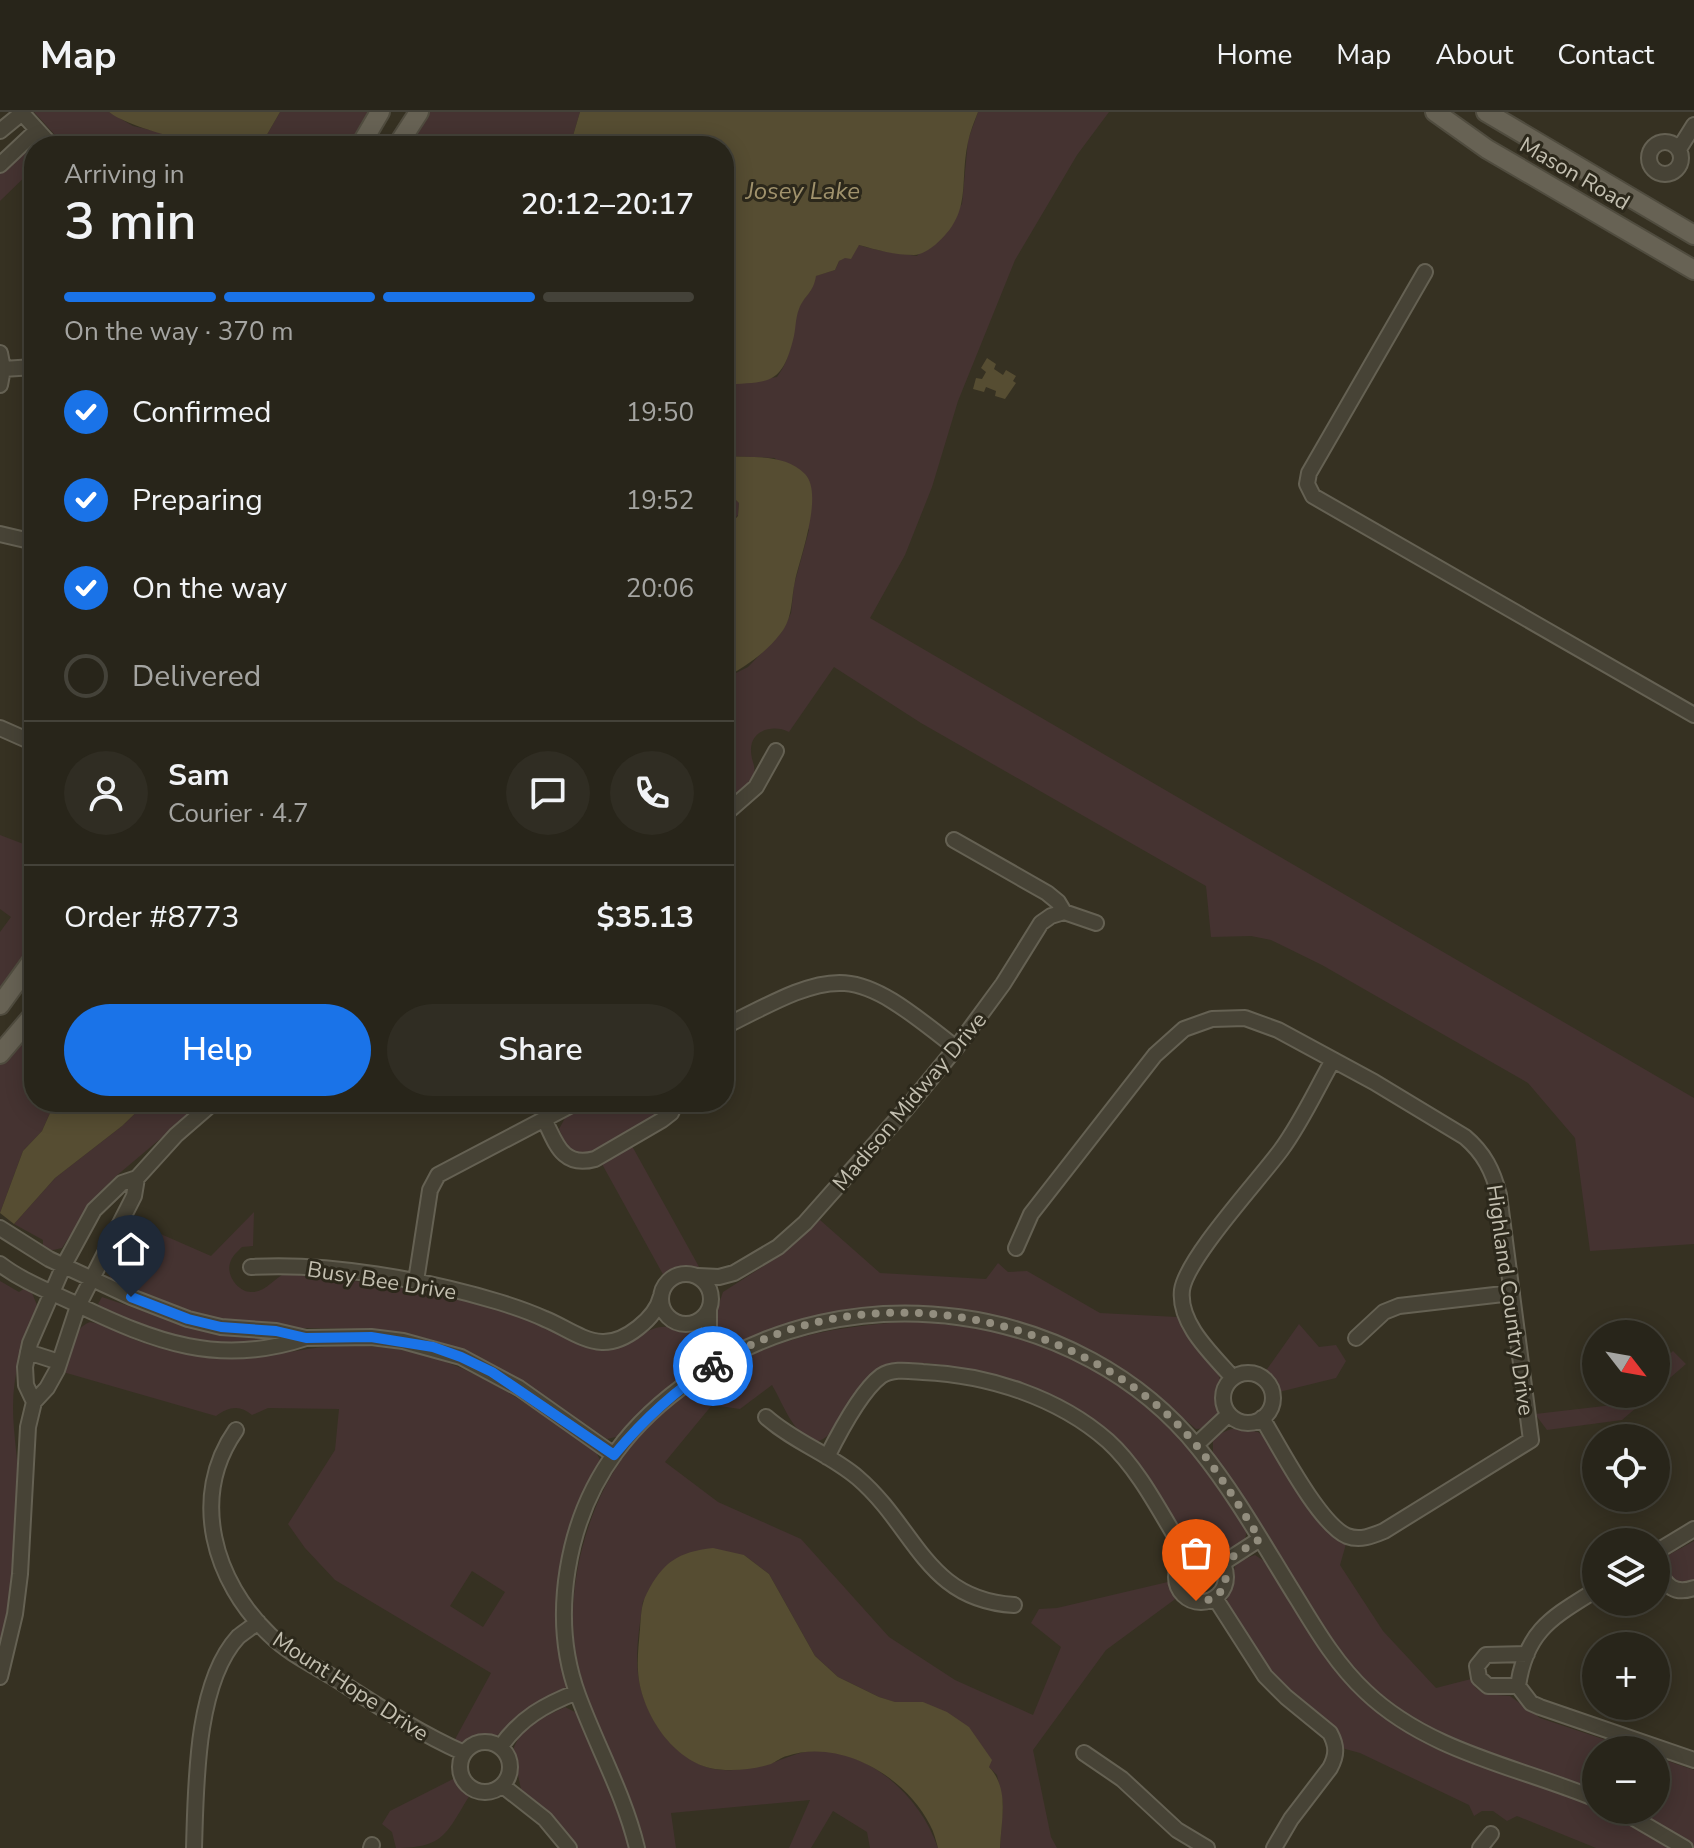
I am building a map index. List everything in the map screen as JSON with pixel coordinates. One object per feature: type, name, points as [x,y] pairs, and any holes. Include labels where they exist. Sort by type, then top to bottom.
[{"type":"main road","points":[[366,136],[380,112]]},
{"type":"main road","points":[[403,136],[419,112]]},
{"type":"main road","name":"Mason Road","points":[[1435,112],[1458,118],[1487,149],[1694,270]]},
{"type":"main road","name":"Mason Road","points":[[1486,112],[1694,235]]},
{"type":"main road","points":[[0,1005],[24,972]]},
{"type":"main road","points":[[0,1054],[24,1026]]},
{"type":"street","points":[[0,131],[21,113],[41,136]]},
{"type":"street","points":[[1679,149],[1694,125]]},
{"type":"street","points":[[31,136],[36,131]]},
{"type":"street","points":[[0,165],[24,142]]},
{"type":"street","points":[[1425,272],[1309,473],[1307,484],[1313,496],[1694,715]]},
{"type":"street","points":[[0,385],[1,361],[24,365]]},
{"type":"street","points":[[0,534],[24,540]]},
{"type":"street","points":[[0,728],[24,739]]},
{"type":"street","points":[[734,806],[756,787],[776,751]]},
{"type":"street","points":[[954,840],[1047,893],[1064,912],[1096,923]]},
{"type":"street","name":"Madison Midway Drive","points":[[710,1306],[720,1286],[734,1273],[791,1238],[956,1048],[1003,984],[1041,923],[1064,912]]},
{"type":"street","points":[[734,1022],[800,989],[828,982],[846,982],[879,992],[956,1048]]},
{"type":"street","name":"Highland Country Drive","points":[[1016,1248],[1031,1214],[1155,1055],[1184,1029],[1212,1019],[1245,1018],[1278,1030],[1465,1137],[1477,1147],[1494,1176],[1499,1195],[1531,1440],[1384,1531],[1358,1538],[1348,1536],[1330,1523],[1262,1418]]},
{"type":"street","points":[[1233,1378],[1196,1335],[1183,1304],[1182,1290],[1195,1260],[1282,1149],[1333,1060]]},
{"type":"street","points":[[34,1402],[26,1385],[28,1352],[64,1265],[94,1210],[122,1183],[137,1178],[176,1135],[202,1112]]},
{"type":"street","points":[[416,1281],[430,1190],[438,1175],[558,1112]]},
{"type":"street","points":[[544,1119],[559,1149],[574,1161],[584,1162],[595,1159],[671,1112]]},
{"type":"street","points":[[0,1677],[18,1588],[28,1427],[34,1402],[47,1388],[59,1362],[78,1306],[134,1196],[137,1178]]},
{"type":"street","points":[[94,1210],[118,1226]]},
{"type":"street","points":[[0,1228],[64,1265],[188,1319],[221,1327],[276,1331],[306,1338],[371,1337],[403,1341],[461,1357],[519,1388],[614,1455]]},
{"type":"street","points":[[0,1264],[51,1293],[150,1338],[206,1350],[254,1351],[276,1348],[306,1338]]},
{"type":"street","name":"Busy Bee Drive","points":[[251,1267],[286,1265],[416,1281],[500,1302],[594,1341],[615,1340],[643,1323],[679,1323]]},
{"type":"street","name":"Madison Midway Drive","points":[[698,1276],[719,1277],[734,1273]]},
{"type":"street","points":[[643,1323],[658,1307],[668,1281],[682,1274],[698,1276],[709,1287],[709,1341]]},
{"type":"street","points":[[1356,1338],[1384,1312],[1399,1306],[1512,1293]]},
{"type":"street","points":[[661,1296],[664,1312],[709,1341],[721,1361]]},
{"type":"street","points":[[679,1323],[698,1321],[710,1306]]},
{"type":"street","points":[[637,1848],[630,1820],[577,1692],[565,1640],[567,1579],[582,1516],[614,1455],[636,1428],[663,1402],[721,1361],[784,1332],[824,1322],[899,1313],[942,1314],[991,1322],[1034,1334],[1107,1369],[1170,1417],[1196,1445],[1221,1478],[1344,1669],[1368,1695],[1397,1717],[1441,1742],[1582,1794]]},
{"type":"street","points":[[28,1352],[59,1362]]},
{"type":"street","points":[[827,1457],[845,1423],[872,1385],[890,1372],[961,1376],[1011,1388],[1055,1406],[1108,1441],[1135,1473],[1187,1556]]},
{"type":"street","points":[[1247,1372],[1266,1379],[1274,1398],[1271,1408],[1262,1418],[1245,1423],[1229,1414],[1224,1392],[1233,1378],[1247,1372]]},
{"type":"street","points":[[1196,1445],[1229,1414]]},
{"type":"street","points":[[766,1417],[785,1434],[827,1457],[873,1491],[944,1580],[973,1598],[1014,1605]]},
{"type":"street","name":"Mount Hope Drive","points":[[236,1430],[223,1448],[216,1469],[211,1508],[214,1543],[229,1582],[271,1637],[411,1727],[464,1753]]},
{"type":"street","points":[[1670,1544],[1694,1529]]},
{"type":"street","points":[[1223,1563],[1260,1539]]},
{"type":"street","points":[[1194,1552],[1210,1553],[1223,1563],[1226,1582],[1215,1598],[1196,1601],[1180,1591],[1176,1572],[1187,1556],[1194,1552]]},
{"type":"street","points":[[1670,1587],[1684,1592],[1694,1588]]},
{"type":"street","points":[[1215,1598],[1265,1676],[1330,1733],[1335,1741],[1335,1759],[1330,1768],[1286,1826],[1274,1848]]},
{"type":"street","points":[[1518,1686],[1527,1654],[1543,1625],[1582,1599]]},
{"type":"street","points":[[194,1848],[199,1748],[206,1704],[224,1660],[238,1637],[258,1622]]},
{"type":"street","points":[[1518,1686],[1488,1686],[1479,1678],[1477,1666],[1486,1655],[1527,1654]]},
{"type":"street","points":[[1518,1686],[1531,1703],[1540,1707],[1694,1760]]},
{"type":"street","points":[[501,1746],[524,1718],[577,1692]]},
{"type":"street","points":[[481,1742],[501,1746],[508,1754],[511,1765],[503,1786],[487,1793],[469,1787],[460,1771],[464,1753],[481,1742]]},
{"type":"street","points":[[1084,1753],[1122,1779],[1177,1830],[1207,1848]]},
{"type":"street","points":[[503,1786],[545,1819],[569,1848]]},
{"type":"street","points":[[1644,1824],[1685,1848]]},
{"type":"street","points":[[1480,1848],[1491,1834]]},
{"type":"shaded area","points":[[34,112],[109,112],[133,126],[178,136],[56,136]]},
{"type":"shaded area","points":[[280,112],[373,112],[358,136],[266,136]]},
{"type":"shaded area","points":[[429,112],[580,112],[573,136],[413,136]]},
{"type":"shaded area","points":[[978,112],[1109,112],[1077,155],[1015,260],[958,401],[932,487],[905,555],[870,618],[1694,1098],[1694,1244],[1590,1251],[1575,1138],[1528,1083],[1322,965],[1271,940],[1251,936],[1211,937],[1206,886],[921,723],[834,667],[789,732],[770,729],[754,738],[751,751],[753,776],[734,796],[734,674],[748,667],[781,633],[791,613],[794,585],[809,530],[775,458],[734,456],[734,383],[777,377],[789,352],[798,310],[815,276],[835,270],[839,261],[859,245],[917,256],[962,204],[968,140]]},
{"type":"shaded area","points":[[24,151],[24,178],[0,201],[0,170]]},
{"type":"shaded area","points":[[734,498],[739,503],[738,515],[734,519]]},
{"type":"shaded area","points":[[0,835],[24,844],[24,955],[0,989],[0,932],[11,917],[0,909]]},
{"type":"shaded area","points":[[24,1034],[24,1112],[51,1112],[42,1131],[23,1151],[0,1213],[0,1063]]},
{"type":"shaded area","points":[[137,1112],[192,1112],[95,1197],[62,1248],[49,1251],[43,1247],[43,1240],[14,1224],[55,1178]]},
{"type":"shaded area","points":[[577,1112],[663,1112],[589,1155],[581,1156],[568,1149],[559,1129],[565,1118]]},
{"type":"shaded area","points":[[632,1146],[703,1274],[682,1271],[665,1278],[602,1164]]},
{"type":"shaded area","points":[[254,1212],[253,1246],[242,1247],[232,1258],[229,1268],[234,1282],[246,1291],[261,1290],[286,1273],[377,1284],[496,1308],[597,1350],[619,1347],[660,1327],[677,1328],[701,1340],[708,1357],[620,1436],[607,1439],[511,1375],[460,1349],[433,1340],[384,1331],[277,1328],[219,1321],[154,1302],[110,1279],[108,1263],[131,1221],[211,1256]]},
{"type":"shaded area","points":[[820,1220],[880,1273],[986,1279],[998,1263],[1008,1272],[1027,1271],[1100,1313],[1177,1317],[1218,1374],[1222,1390],[1216,1416],[1211,1423],[1196,1429],[1142,1383],[1101,1357],[1054,1334],[980,1312],[898,1306],[839,1312],[779,1327],[736,1346],[723,1346],[714,1333],[715,1315],[723,1292],[784,1253]]},
{"type":"shaded area","points":[[0,1281],[19,1292],[25,1288],[32,1293],[37,1305],[20,1355],[13,1394],[18,1512],[13,1570],[0,1646]]},
{"type":"shaded area","points":[[102,1297],[199,1330],[274,1338],[274,1343],[218,1343],[167,1335],[110,1312],[98,1304]]},
{"type":"shaded area","points":[[916,1321],[1024,1339],[1080,1362],[1107,1378],[1159,1418],[1202,1464],[1242,1519],[1246,1530],[1245,1541],[1226,1551],[1209,1549],[1189,1541],[1137,1464],[1119,1442],[1097,1423],[1039,1392],[975,1371],[912,1363],[886,1367],[867,1379],[831,1433],[815,1442],[794,1425],[772,1385],[740,1409],[712,1405],[665,1462],[718,1502],[801,1539],[889,1637],[955,1680],[1033,1715],[1061,1647],[1031,1623],[1039,1609],[1057,1608],[1172,1581],[1178,1597],[1106,1650],[1033,1750],[1051,1837],[1057,1848],[1000,1848],[1003,1804],[997,1775],[923,1702],[894,1702],[838,1677],[815,1656],[769,1574],[744,1555],[643,1601],[637,1656],[642,1691],[657,1726],[682,1754],[715,1769],[733,1770],[765,1765],[809,1751],[837,1753],[856,1759],[892,1781],[907,1795],[930,1829],[938,1848],[870,1848],[867,1832],[833,1811],[811,1848],[789,1848],[810,1800],[671,1813],[676,1848],[646,1848],[630,1799],[589,1702],[576,1654],[573,1601],[577,1573],[583,1545],[603,1492],[616,1468],[646,1430],[681,1398],[721,1371],[763,1350],[801,1337],[850,1327]]},
{"type":"shaded area","points":[[97,1323],[134,1340],[212,1358],[244,1358],[338,1346],[413,1352],[446,1362],[506,1391],[596,1452],[600,1460],[598,1468],[566,1545],[558,1584],[556,1632],[567,1677],[566,1687],[533,1705],[495,1737],[453,1743],[491,1673],[335,1580],[305,1548],[288,1524],[335,1450],[339,1409],[268,1408],[252,1415],[234,1408],[216,1416],[63,1372],[72,1343],[84,1325]],"holes":[[[472,1571],[505,1592],[483,1627],[450,1606]]]},
{"type":"shaded area","points":[[1299,1324],[1319,1347],[1336,1345],[1346,1361],[1336,1378],[1279,1392],[1278,1386],[1265,1372]]},
{"type":"shaded area","points":[[1673,1351],[1686,1364],[1670,1378],[1670,1354]]},
{"type":"shaded area","points":[[1587,1408],[1636,1408],[1622,1420],[1547,1430],[1535,1414]]},
{"type":"shaded area","points":[[1231,1429],[1258,1432],[1267,1439],[1323,1526],[1346,1544],[1340,1565],[1383,1631],[1436,1688],[1471,1679],[1484,1694],[1510,1696],[1540,1718],[1594,1736],[1582,1736],[1582,1787],[1426,1727],[1369,1684],[1338,1648],[1213,1454],[1215,1438]]},
{"type":"shaded area","points":[[1694,1541],[1694,1583],[1675,1585],[1670,1579],[1670,1554]]},
{"type":"shaded area","points":[[1255,1555],[1267,1563],[1321,1648],[1340,1672],[1384,1717],[1411,1735],[1443,1752],[1582,1801],[1582,1824],[1633,1824],[1672,1848],[1596,1848],[1517,1816],[1507,1821],[1493,1811],[1482,1811],[1474,1816],[1469,1805],[1360,1753],[1338,1747],[1268,1671],[1229,1609],[1227,1600],[1239,1561]]},
{"type":"shaded area","points":[[565,1707],[577,1713],[629,1848],[575,1848],[561,1827],[521,1789],[514,1747],[521,1733]]},
{"type":"shaded area","points":[[1670,1762],[1694,1770],[1694,1846],[1658,1824],[1670,1824]]},
{"type":"shaded area","points":[[457,1777],[459,1784],[470,1795],[449,1828],[435,1841],[425,1845],[396,1848],[392,1832],[382,1824],[390,1811]]},
{"type":"water","points":[[109,112],[280,112],[266,136],[172,136]]},
{"type":"water","name":"Josey Lake","points":[[580,112],[978,112],[968,142],[960,209],[947,233],[933,247],[917,255],[859,245],[851,259],[845,258],[839,261],[835,270],[816,276],[799,309],[788,356],[777,374],[761,382],[734,384],[734,136],[573,136]]},
{"type":"water","points":[[987,358],[996,364],[994,369],[1003,375],[1006,370],[1016,376],[1013,381],[1016,383],[1005,399],[995,396],[996,391],[986,387],[984,392],[973,389],[976,378],[982,379],[986,372],[981,368]]},
{"type":"water","points":[[734,456],[767,458],[788,463],[805,474],[810,483],[812,510],[790,615],[775,640],[734,672],[734,520],[738,516],[739,503],[734,498]]},
{"type":"water","points":[[51,1112],[137,1112],[55,1178],[14,1224],[0,1213],[23,1151],[42,1131]]},
{"type":"water","points":[[713,1548],[744,1555],[769,1574],[815,1656],[838,1677],[895,1702],[923,1702],[947,1712],[969,1727],[992,1760],[989,1767],[1000,1785],[1003,1805],[1000,1848],[938,1848],[930,1825],[905,1791],[888,1777],[850,1757],[829,1752],[808,1752],[756,1768],[725,1770],[696,1763],[671,1744],[651,1716],[640,1686],[638,1660],[642,1606],[659,1573],[673,1560],[690,1552]]},
{"type":"way so far","points":[[713,1366],[784,1332],[824,1322],[899,1313],[942,1314],[991,1322],[1034,1334],[1068,1349],[1107,1369],[1170,1417],[1221,1478],[1260,1539],[1223,1563],[1226,1582],[1215,1598],[1196,1601]]},
{"type":"route","points":[[131,1297],[188,1319],[221,1327],[276,1331],[306,1338],[371,1337],[433,1347],[461,1357],[519,1388],[614,1455],[663,1402],[713,1366]]}]
